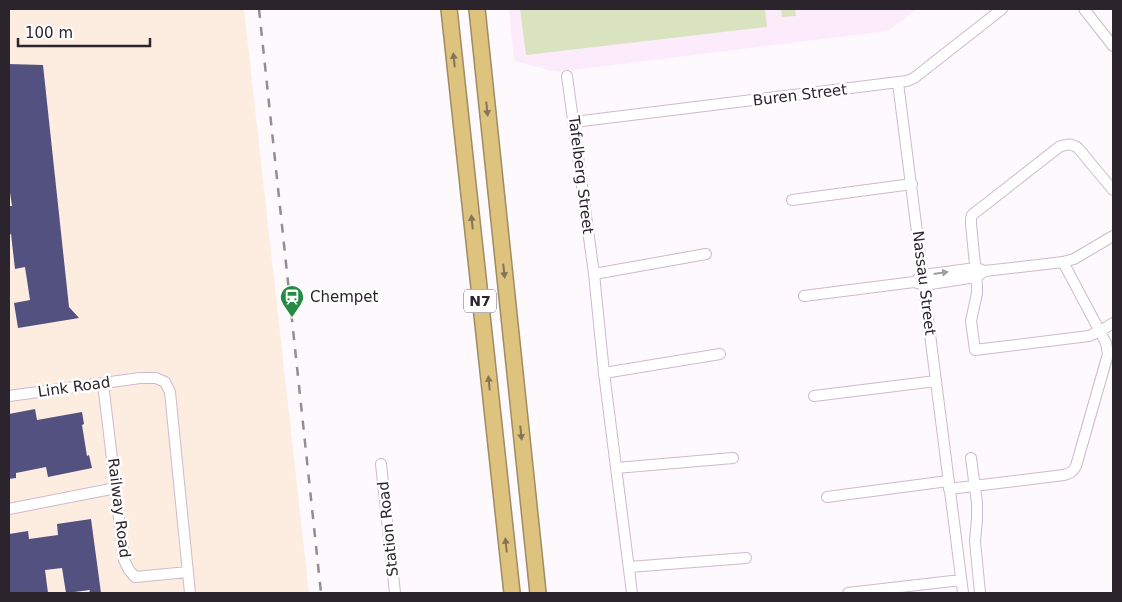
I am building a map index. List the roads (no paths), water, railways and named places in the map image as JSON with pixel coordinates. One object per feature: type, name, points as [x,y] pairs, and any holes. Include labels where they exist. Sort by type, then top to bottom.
[{"type":"highway","name":"N7","points":[[449,9],[512,593]]},
{"type":"highway","name":"N7","points":[[477,9],[538,593]]},
{"type":"street","name":"Buren Street","points":[[574,122],[898,83],[914,78],[1002,9]]},
{"type":"street","points":[[1084,9],[1113,46]]},
{"type":"street","name":"Tafelberg Street","points":[[567,76],[594,274],[604,372],[632,593]]},
{"type":"street","name":"Nassau Street","points":[[898,83],[912,184],[920,281],[936,382],[963,593]]},
{"type":"street","points":[[1113,190],[1078,148],[1073,144],[1067,144],[1059,147],[972,215],[970,224],[979,272],[971,321],[975,350],[1089,336],[1113,323]]},
{"type":"street","points":[[792,200],[912,184]]},
{"type":"street","points":[[920,281],[1063,262],[1078,257],[1113,236]]},
{"type":"street","points":[[594,274],[706,254]]},
{"type":"street","points":[[827,497],[948,485],[975,486],[1064,475],[1073,471],[1108,354],[1106,343],[1063,262]]},
{"type":"street","name":"Nassau Street","points":[[804,296],[920,281]]},
{"type":"street","points":[[604,372],[720,354]]},
{"type":"street","name":"Link Road","points":[[9,396],[140,378],[156,378],[165,382],[170,392],[188,572]]},
{"type":"street","name":"Railway Road","points":[[104,382],[124,560],[135,577],[188,572]]},
{"type":"street","points":[[814,396],[936,382]]},
{"type":"street","points":[[616,468],[733,458]]},
{"type":"street","points":[[971,458],[977,503],[975,551],[980,593]]},
{"type":"street","name":"Station Road","points":[[380,464],[395,593]]},
{"type":"street","points":[[9,509],[116,488]]},
{"type":"street","points":[[629,567],[746,558]]},
{"type":"street","points":[[188,572],[190,593]]},
{"type":"street","points":[[848,593],[961,580]]},
{"type":"railway","points":[[259,9],[321,593]]},
{"type":"place","name":"Chempet","points":[[292,318]]}]
